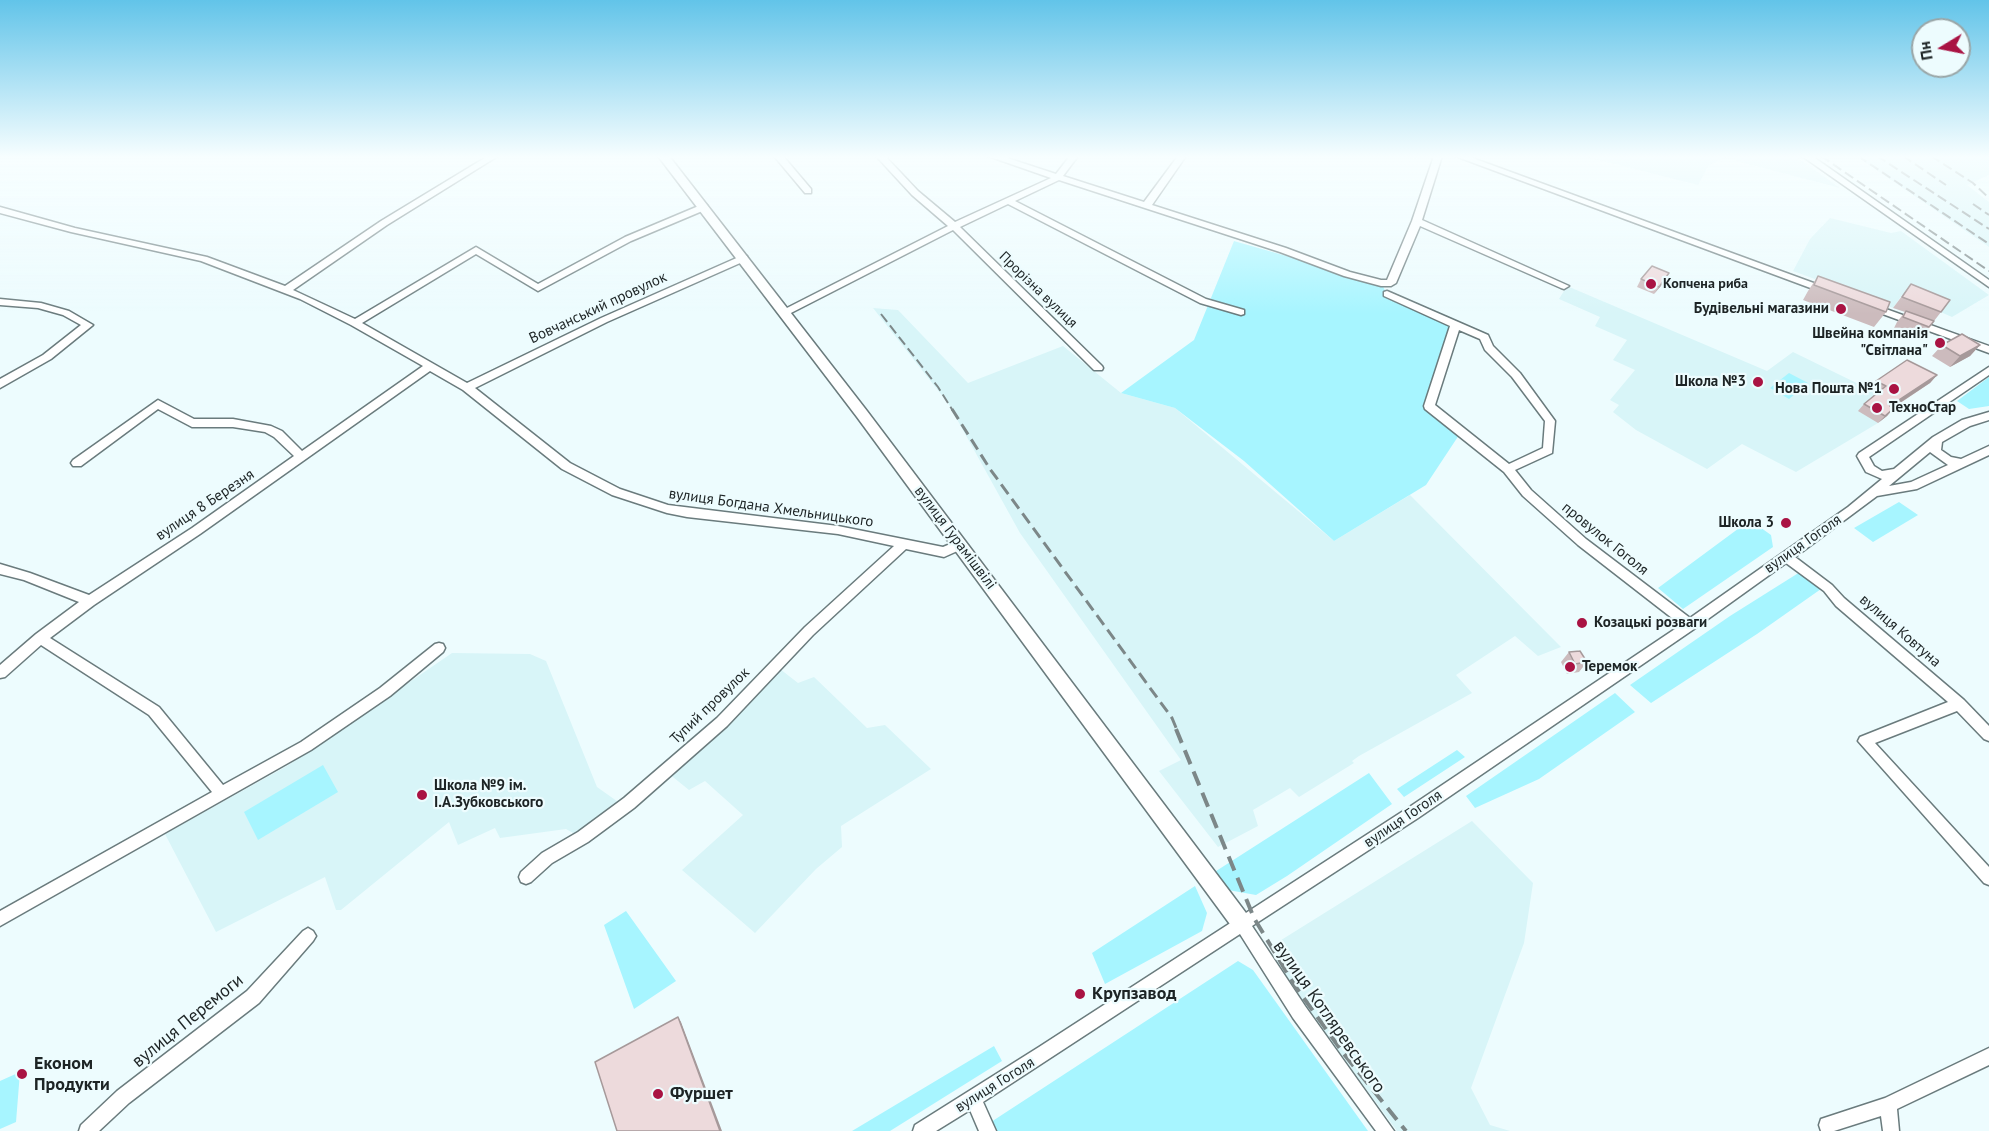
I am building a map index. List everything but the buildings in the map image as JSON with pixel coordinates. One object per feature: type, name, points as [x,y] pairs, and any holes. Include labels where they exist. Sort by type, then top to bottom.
[{"type":"main road","name":"вулиця Гурамішвілі","points":[[705,209],[960,545],[1242,924]]},
{"type":"street","points":[[286,290],[407,209]]},
{"type":"street","points":[[355,323],[476,250],[538,288],[628,239],[700,209]]},
{"type":"street","name":"Прорізна вулиця","points":[[934,209],[1098,368]]},
{"type":"street","points":[[784,313],[991,209]]},
{"type":"street","points":[[1023,209],[1203,301],[1241,312]]},
{"type":"street","points":[[1155,209],[1283,250],[1389,288],[1455,325],[1484,337],[1489,348],[1516,375],[1550,421],[1548,450],[1508,469]]},
{"type":"street","points":[[1389,288],[1421,209]]},
{"type":"street","points":[[1603,209],[1833,293]]},
{"type":"street","points":[[1881,209],[1989,284]]},
{"type":"street","name":"вулиця Богдана Хмельницького","points":[[0,210],[74,230],[204,259],[286,290],[355,323],[467,387],[566,466],[616,492],[667,509],[687,513],[838,530],[944,552],[960,545]]},
{"type":"street","points":[[1417,221],[1564,286]]},
{"type":"street","name":"Вовчанський провулок","points":[[467,387],[604,320],[744,258]]},
{"type":"street","points":[[0,302],[39,305],[66,313],[88,325],[46,357],[0,384]]},
{"type":"street","points":[[1867,305],[1989,350]]},
{"type":"street","name":"провулок Гоголя","points":[[1455,325],[1428,406],[1508,469],[1527,493],[1581,542],[1690,625]]},
{"type":"street","name":"вулиця 8 Березня","points":[[0,673],[40,638],[90,601],[302,457],[430,366]]},
{"type":"street","points":[[1863,456],[1989,370]]},
{"type":"street","points":[[77,463],[158,404],[192,423],[233,423],[267,429],[278,434],[302,457]]},
{"type":"street","name":"вулиця Гоголя","points":[[921,1131],[1413,813],[1690,625],[1873,492],[1937,440],[1966,423],[1989,416]]},
{"type":"street","points":[[1937,440],[1935,451],[1948,461],[1963,464]]},
{"type":"street","name":"вулиця Гоголя","points":[[1873,492],[1913,486],[1989,450]]},
{"type":"street","points":[[1863,456],[1870,469],[1881,475],[1896,473]]},
{"type":"street","points":[[1863,456],[1873,492]]},
{"type":"street","name":"Тупий провулок","points":[[526,877],[548,858],[583,837],[629,803],[722,722],[809,631],[904,544]]},
{"type":"street","name":"вулиця Ковтуна","points":[[1785,556],[1828,588],[1840,602],[1959,704],[1989,735]]},
{"type":"street","points":[[0,569],[26,576],[90,601]]},
{"type":"street","points":[[40,638],[154,711],[221,794]]},
{"type":"street","points":[[0,919],[306,746],[385,692],[439,648]]},
{"type":"street","points":[[1959,704],[1865,741],[1989,878]]},
{"type":"street","name":"вулиця Котляревського","points":[[1242,924],[1299,1012],[1386,1131]]},
{"type":"street","name":"вулиця Перемоги","points":[[87,1131],[123,1097],[253,997],[270,975],[308,936]]},
{"type":"street","points":[[1827,1125],[1888,1105],[1989,1056]]},
{"type":"street","points":[[973,1099],[988,1131]]},
{"type":"street","points":[[1888,1105],[1891,1131]]},
{"type":"shaded area","points":[[1933,209],[1989,209],[1989,247]]},
{"type":"shaded area","points":[[1830,218],[1891,233],[1901,231],[1989,295],[1952,317],[1902,295],[1893,308],[1793,271],[1810,239]]},
{"type":"shaded area","points":[[1234,241],[1381,283],[1387,294],[1455,325],[1429,406],[1461,432],[1426,485],[1334,541],[1244,461],[1175,408],[1121,393],[1194,340]]},
{"type":"shaded area","name":"Школа №3","points":[[1567,286],[1767,371],[1793,352],[1879,394],[1878,423],[1796,472],[1742,444],[1707,469],[1636,430],[1613,412],[1619,405],[1610,400],[1635,370],[1613,360],[1627,340],[1595,326],[1600,317],[1559,299]]},
{"type":"shaded area","points":[[873,308],[898,310],[968,383],[1063,346],[1121,393],[1175,408],[1334,541],[1410,495],[1561,647],[1538,656],[1515,636],[1456,675],[1472,693],[1359,756],[1352,761],[1354,763],[1299,797],[1290,788],[1253,810],[1258,826],[1218,847],[1159,771],[1181,760],[1020,533],[948,403]]},
{"type":"shaded area","points":[[1789,373],[1808,383],[1789,399],[1770,388]]},
{"type":"shaded area","points":[[1989,377],[1989,406],[1969,409],[1957,401]]},
{"type":"shaded area","points":[[1899,502],[1918,515],[1873,542],[1854,528]]},
{"type":"shaded area","points":[[1750,520],[1771,535],[1773,547],[1683,609],[1658,588]]},
{"type":"shaded area","points":[[1800,572],[1821,589],[1757,634],[1651,703],[1630,685],[1730,616]]},
{"type":"shaded area","name":"Школа №9 ім. І.А.Зубковського","points":[[452,653],[530,654],[546,661],[597,787],[621,804],[577,835],[566,829],[500,838],[495,828],[458,845],[449,822],[341,910],[336,910],[325,877],[216,932],[165,834],[287,766]]},
{"type":"shaded area","points":[[780,669],[798,683],[814,677],[867,728],[885,725],[931,769],[841,826],[842,847],[816,869],[755,933],[682,870],[743,815],[705,781],[689,790],[668,773]]},
{"type":"shaded area","points":[[1615,693],[1635,712],[1539,779],[1475,808],[1466,796]]},
{"type":"shaded area","points":[[1457,750],[1465,757],[1404,797],[1397,789]]},
{"type":"shaded area","points":[[323,765],[338,792],[258,840],[244,812]]},
{"type":"shaded area","points":[[1369,773],[1392,804],[1287,876],[1256,895],[1228,890],[1213,873]]},
{"type":"shaded area","points":[[1472,821],[1533,883],[1524,943],[1471,1088],[1490,1125],[1510,1131],[1397,1131],[1277,967],[1278,942]]},
{"type":"shaded area","points":[[1195,886],[1207,913],[1202,931],[1105,984],[1092,953]]},
{"type":"shaded area","points":[[626,911],[676,981],[634,1009],[604,925]]},
{"type":"shaded area","points":[[1238,961],[1253,970],[1368,1131],[995,1131],[991,1122]]},
{"type":"shaded area","points":[[994,1046],[1002,1061],[890,1131],[852,1131]]},
{"type":"shaded area","points":[[20,1072],[16,1122],[0,1129],[0,1081]]},
{"type":"railway","points":[[1898,209],[1989,271]]},
{"type":"railway","points":[[1937,209],[1989,244]]},
{"type":"railway","points":[[1958,209],[1989,229]]},
{"type":"railway","points":[[1980,209],[1989,215]]},
{"type":"railway","points":[[881,314],[938,387],[953,411]]},
{"type":"railway","points":[[952,409],[990,469],[1172,718],[1177,730]]},
{"type":"railway","points":[[1176,729],[1254,918],[1295,986],[1344,1054],[1406,1131]]},
{"type":"place","name":"Копчена риба","points":[[1651,284]]},
{"type":"place","name":"Будівельні магазини","points":[[1841,309]]},
{"type":"place","name":"Швейна компанія \"Світлана\"","points":[[1940,343]]},
{"type":"place","name":"Школа №3","points":[[1758,382]]},
{"type":"place","name":"Нова Пошта №1","points":[[1894,389]]},
{"type":"place","name":"ТехноСтар","points":[[1877,408]]},
{"type":"place","name":"Школа 3","points":[[1786,523]]},
{"type":"place","name":"Козацькі розваги","points":[[1582,623]]},
{"type":"place","name":"Теремок","points":[[1570,667]]},
{"type":"place","name":"Школа №9 ім. І.А.Зубковського","points":[[422,795]]},
{"type":"place","name":"Крупзавод","points":[[1080,994]]},
{"type":"place","name":"Економ Продукти","points":[[22,1074]]},
{"type":"place","name":"Фуршет","points":[[658,1094]]}]
